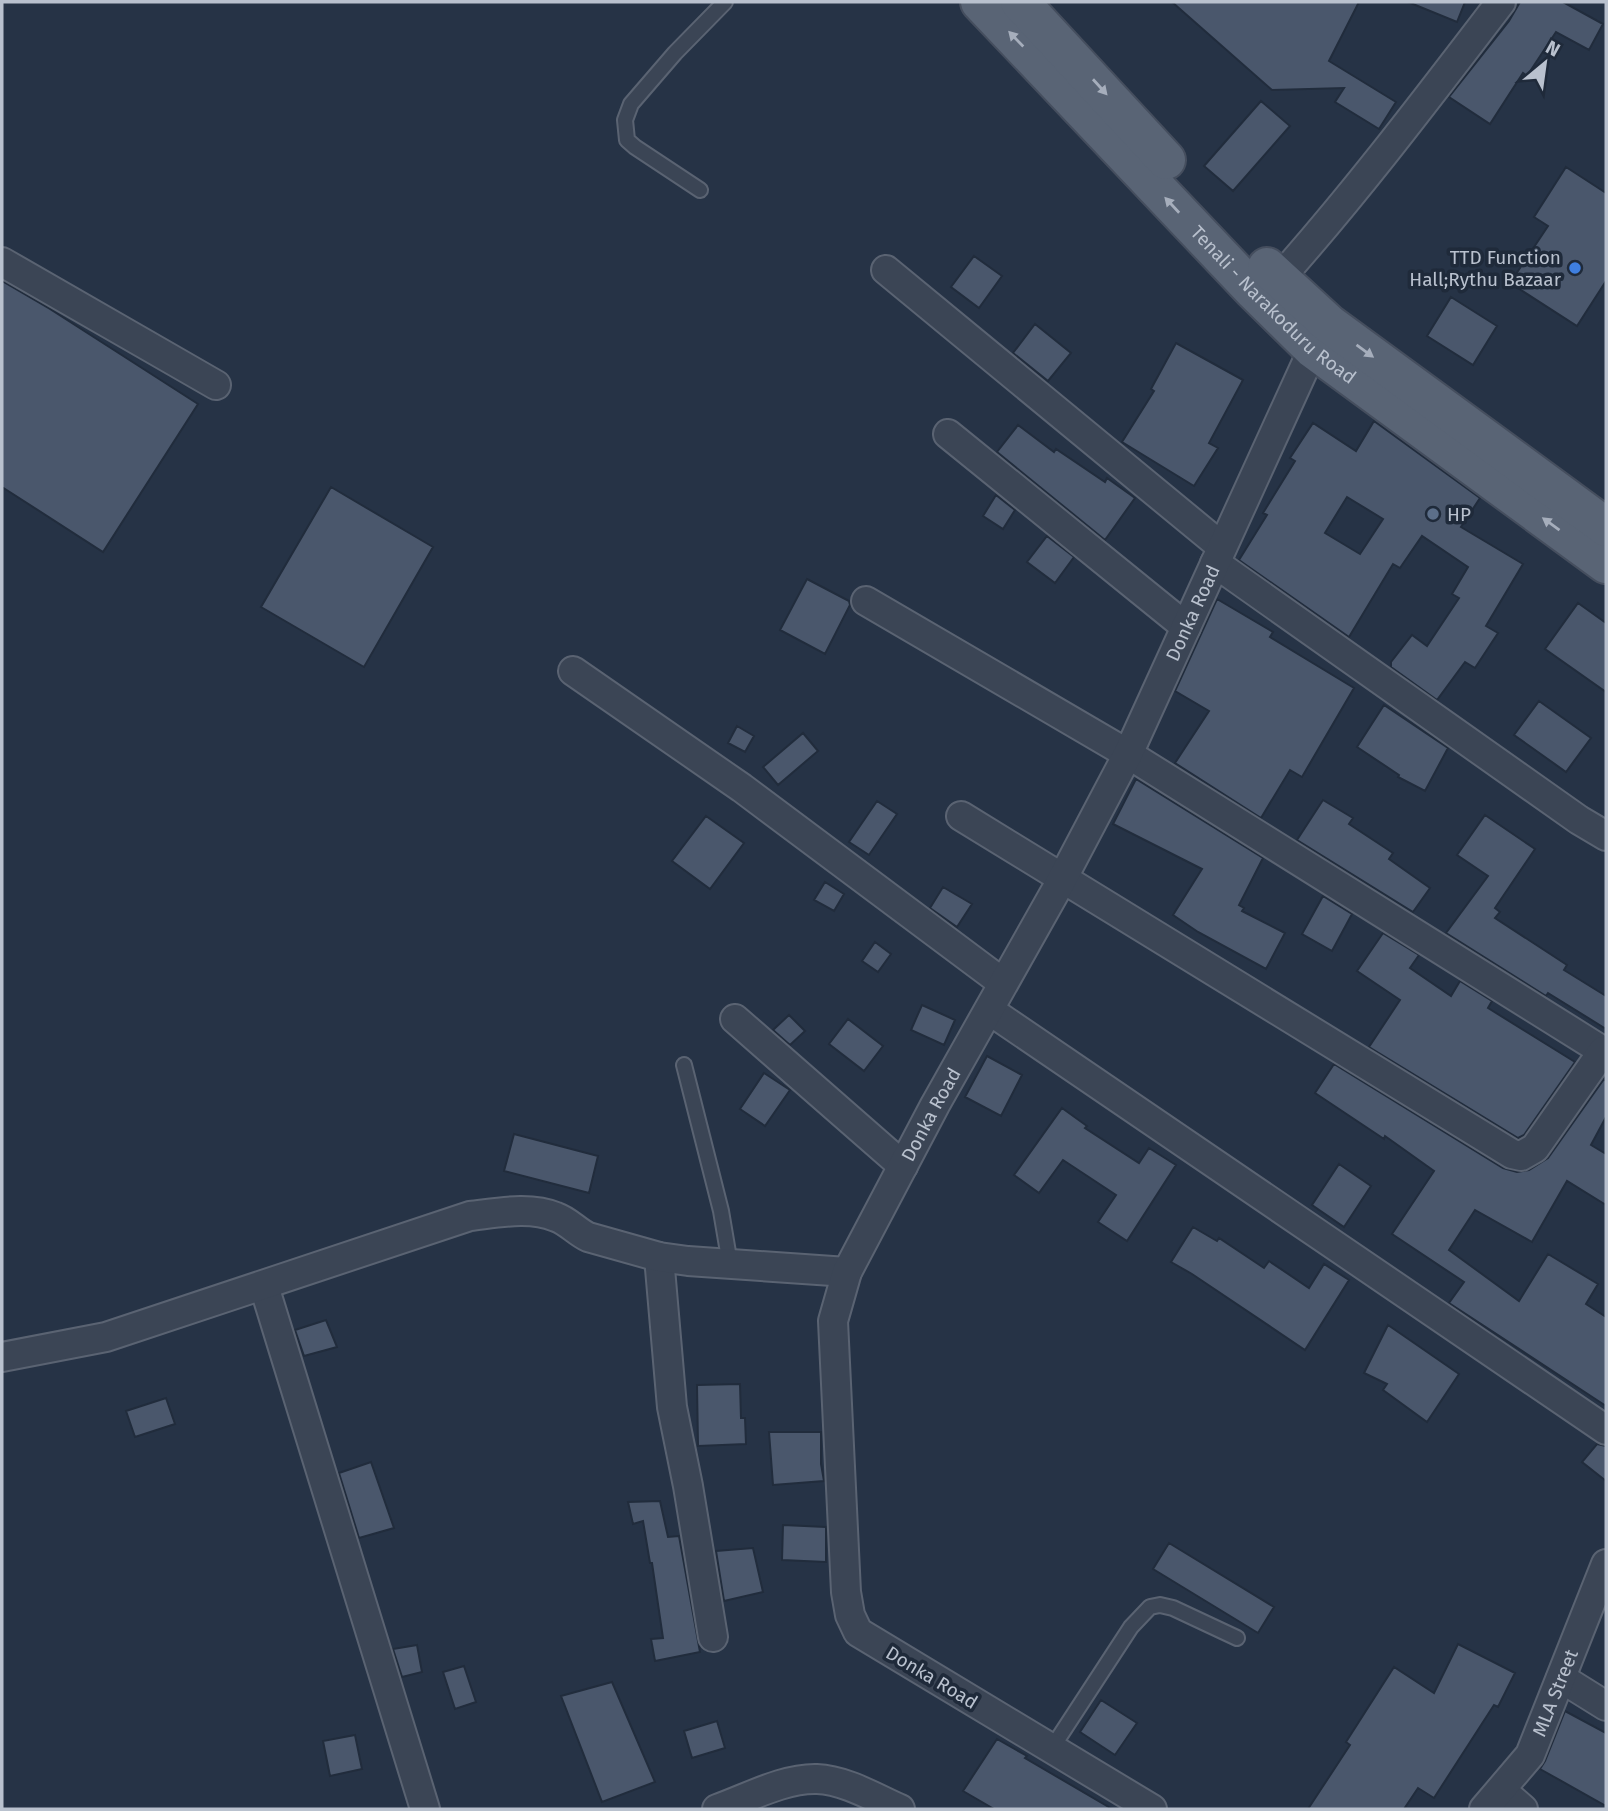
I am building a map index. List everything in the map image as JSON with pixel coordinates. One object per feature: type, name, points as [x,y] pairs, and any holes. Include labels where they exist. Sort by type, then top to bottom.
[{"type":"main road","name":"Tenali - Narakoduru Road","points":[[980,2],[1253,290],[1606,527]]},
{"type":"main road","name":"Tenali - Narakoduru Road","points":[[1020,2],[1279,279],[1321,336],[1606,564]]},
{"type":"street","points":[[1279,279],[1329,223],[1397,139],[1501,2]]},
{"type":"street","points":[[2,262],[216,385]]},
{"type":"street","points":[[886,270],[1219,555],[1579,820],[1606,836]]},
{"type":"street","name":"Donka Road","points":[[1152,1809],[858,1632],[850,1615],[846,1592],[833,1321],[847,1272],[1128,754],[1321,336]]},
{"type":"street","points":[[948,435],[1186,627]]},
{"type":"street","points":[[866,601],[1128,754],[1605,1052],[1535,1148],[1521,1156],[1512,1154],[961,817]]},
{"type":"street","points":[[573,671],[742,788],[1003,983]]},
{"type":"street","points":[[989,1010],[1606,1430]]},
{"type":"street","points":[[735,1019],[903,1166]]},
{"type":"street","points":[[2,1357],[106,1337],[470,1216],[516,1211],[558,1217],[588,1237],[659,1257],[847,1272]]},
{"type":"street","points":[[659,1257],[673,1407],[713,1637]]},
{"type":"street","points":[[264,1286],[425,1809]]},
{"type":"street","name":"MLA Street","points":[[1492,1800],[1530,1755],[1606,1564]]},
{"type":"street","points":[[1560,1678],[1606,1706]]},
{"type":"street","points":[[717,1809],[800,1780],[820,1779],[853,1789],[900,1809]]},
{"type":"street","points":[[1492,1800],[1523,1809]]},
{"type":"lane","points":[[700,190],[626,140],[625,120],[631,104],[641,91],[725,2]]},
{"type":"lane","points":[[684,1065],[721,1211],[730,1264]]},
{"type":"lane","points":[[1052,1748],[1131,1627],[1150,1607],[1160,1605],[1173,1608],[1237,1638]]},
{"type":"building","points":[[1172,2],[1359,2],[1329,61],[1396,102],[1379,129],[1335,102],[1344,88],[1272,90]]},
{"type":"building","points":[[1408,2],[1465,2],[1457,22]]},
{"type":"building","points":[[1520,2],[1563,2],[1603,24],[1589,50],[1556,32],[1527,76],[1523,73],[1490,124],[1449,97],[1509,21]]},
{"type":"building","points":[[1261,101],[1290,126],[1233,191],[1204,166]]},
{"type":"building","points":[[1566,167],[1606,193],[1606,281],[1577,326],[1510,283],[1548,226],[1534,217]]},
{"type":"building","points":[[974,256],[1002,276],[979,308],[951,287]]},
{"type":"building","points":[[2,281],[198,404],[103,552],[2,487]]},
{"type":"building","points":[[1451,297],[1497,326],[1473,365],[1427,336]]},
{"type":"building","points":[[1035,324],[1071,353],[1048,381],[1013,353]]},
{"type":"building","points":[[1176,343],[1243,380],[1209,443],[1218,448],[1194,486],[1122,442],[1154,391],[1151,389]]},
{"type":"building","points":[[1374,421],[1480,498],[1461,527],[1523,564],[1486,626],[1498,633],[1475,668],[1465,662],[1437,700],[1391,667],[1391,662],[1412,635],[1427,646],[1459,598],[1452,594],[1468,567],[1422,536],[1400,568],[1393,564],[1349,637],[1239,560],[1267,515],[1263,513],[1295,461],[1290,458],[1313,423],[1356,451]],"holes":[[[1347,497],[1383,519],[1360,554],[1325,533]]]},
{"type":"building","points":[[1018,425],[1054,452],[1056,449],[1105,482],[1107,478],[1135,498],[1105,540],[997,452]]},
{"type":"building","points":[[331,487],[433,547],[364,667],[261,607]]},
{"type":"building","points":[[996,495],[1015,510],[1003,529],[983,516]]},
{"type":"building","points":[[1047,536],[1074,557],[1055,583],[1027,562]]},
{"type":"building","points":[[807,579],[849,601],[850,605],[825,654],[780,630]]},
{"type":"building","points":[[1217,599],[1273,632],[1270,637],[1354,688],[1302,777],[1290,770],[1261,818],[1175,763],[1209,711],[1175,691]]},
{"type":"building","points":[[1578,603],[1606,623],[1606,692],[1545,649]]},
{"type":"building","points":[[1539,701],[1591,738],[1566,772],[1514,735]]},
{"type":"building","points":[[1384,705],[1448,748],[1425,791],[1398,777],[1399,775],[1357,747]]},
{"type":"building","points":[[737,726],[754,736],[745,752],[728,743]]},
{"type":"building","points":[[803,733],[818,751],[778,785],[763,767]]},
{"type":"building","points":[[1136,779],[1263,858],[1239,905],[1244,908],[1242,911],[1285,933],[1266,969],[1198,932],[1173,915],[1202,869],[1113,824]]},
{"type":"building","points":[[1323,800],[1353,818],[1349,824],[1393,853],[1389,859],[1430,888],[1413,912],[1297,840]]},
{"type":"building","points":[[877,801],[897,814],[869,855],[849,842]]},
{"type":"building","points":[[1485,815],[1535,849],[1495,908],[1500,912],[1495,918],[1567,965],[1564,970],[1606,996],[1606,1029],[1548,993],[1546,996],[1446,933],[1488,876],[1457,855]]},
{"type":"building","points":[[706,816],[744,843],[710,889],[672,861]]},
{"type":"building","points":[[825,882],[844,894],[834,911],[814,900]]},
{"type":"building","points":[[943,887],[972,904],[957,927],[930,908]]},
{"type":"building","points":[[1323,896],[1352,914],[1332,951],[1302,934]]},
{"type":"building","points":[[1383,933],[1419,955],[1410,968],[1451,996],[1460,981],[1492,1001],[1488,1008],[1575,1062],[1524,1135],[1518,1138],[1369,1047],[1400,1000],[1357,971]]},
{"type":"building","points":[[875,942],[891,954],[878,972],[862,961]]},
{"type":"building","points":[[922,1005],[955,1020],[944,1045],[911,1030]]},
{"type":"building","points":[[789,1015],[805,1031],[790,1045],[773,1030]]},
{"type":"building","points":[[848,1019],[883,1046],[864,1071],[829,1044]]},
{"type":"building","points":[[987,1056],[1022,1075],[1001,1116],[965,1097]]},
{"type":"building","points":[[1334,1064],[1503,1168],[1517,1172],[1529,1170],[1548,1158],[1604,1079],[1606,1081],[1606,1117],[1591,1145],[1606,1154],[1606,1205],[1567,1181],[1532,1242],[1475,1210],[1449,1250],[1519,1301],[1548,1254],[1598,1284],[1586,1304],[1606,1317],[1606,1406],[1449,1303],[1464,1282],[1392,1234],[1434,1171],[1385,1136],[1384,1139],[1315,1093]]},
{"type":"building","points":[[764,1073],[790,1090],[765,1126],[740,1109]]},
{"type":"building","points":[[1062,1108],[1087,1126],[1085,1128],[1139,1163],[1149,1148],[1176,1165],[1127,1241],[1098,1222],[1116,1195],[1063,1160],[1039,1193],[1014,1175]]},
{"type":"building","points":[[514,1134],[598,1156],[589,1193],[504,1171]]},
{"type":"building","points":[[1339,1164],[1371,1186],[1344,1227],[1312,1205]]},
{"type":"building","points":[[1193,1227],[1217,1241],[1219,1238],[1264,1268],[1269,1261],[1309,1288],[1324,1264],[1349,1280],[1305,1350],[1171,1262]]},
{"type":"building","points":[[326,1320],[337,1347],[304,1356],[295,1330]]},
{"type":"building","points":[[1388,1325],[1459,1374],[1427,1422],[1383,1390],[1387,1384],[1364,1373]]},
{"type":"building","points":[[740,1384],[741,1418],[745,1418],[746,1444],[698,1446],[697,1385]]},
{"type":"building","points":[[166,1398],[175,1424],[135,1437],[126,1411]]},
{"type":"building","points":[[769,1432],[821,1432],[824,1481],[773,1485]]},
{"type":"building","points":[[1597,1444],[1606,1446],[1606,1481],[1582,1462]]},
{"type":"building","points":[[371,1462],[394,1528],[359,1538],[339,1473]]},
{"type":"building","points":[[660,1501],[668,1537],[679,1536],[700,1652],[655,1661],[651,1639],[663,1638],[652,1563],[643,1521],[633,1524],[628,1502]]},
{"type":"building","points":[[783,1525],[826,1527],[826,1562],[782,1560]]},
{"type":"building","points":[[1169,1543],[1274,1607],[1258,1633],[1153,1569]]},
{"type":"building","points":[[753,1548],[763,1592],[724,1601],[716,1551]]},
{"type":"building","points":[[1458,1644],[1515,1673],[1498,1707],[1494,1705],[1434,1798],[1418,1788],[1404,1809],[1308,1809],[1350,1745],[1346,1742],[1394,1667],[1434,1693]]},
{"type":"building","points":[[417,1645],[422,1672],[402,1677],[393,1649]]},
{"type":"building","points":[[464,1666],[476,1702],[455,1709],[443,1672]]},
{"type":"building","points":[[612,1682],[655,1782],[602,1802],[561,1696]]},
{"type":"building","points":[[1101,1700],[1137,1723],[1115,1755],[1080,1732]]},
{"type":"building","points":[[1565,1711],[1606,1733],[1606,1806],[1540,1769]]},
{"type":"building","points":[[717,1721],[725,1748],[692,1758],[684,1731]]},
{"type":"building","points":[[355,1735],[362,1769],[330,1776],[323,1741]]},
{"type":"building","points":[[997,1739],[1112,1809],[994,1809],[963,1791]]},
{"type":"place","name":"TTD Function Hall;Rythu Bazaar","points":[[1575,268]]},
{"type":"place","name":"HP","points":[[1433,514]]}]
